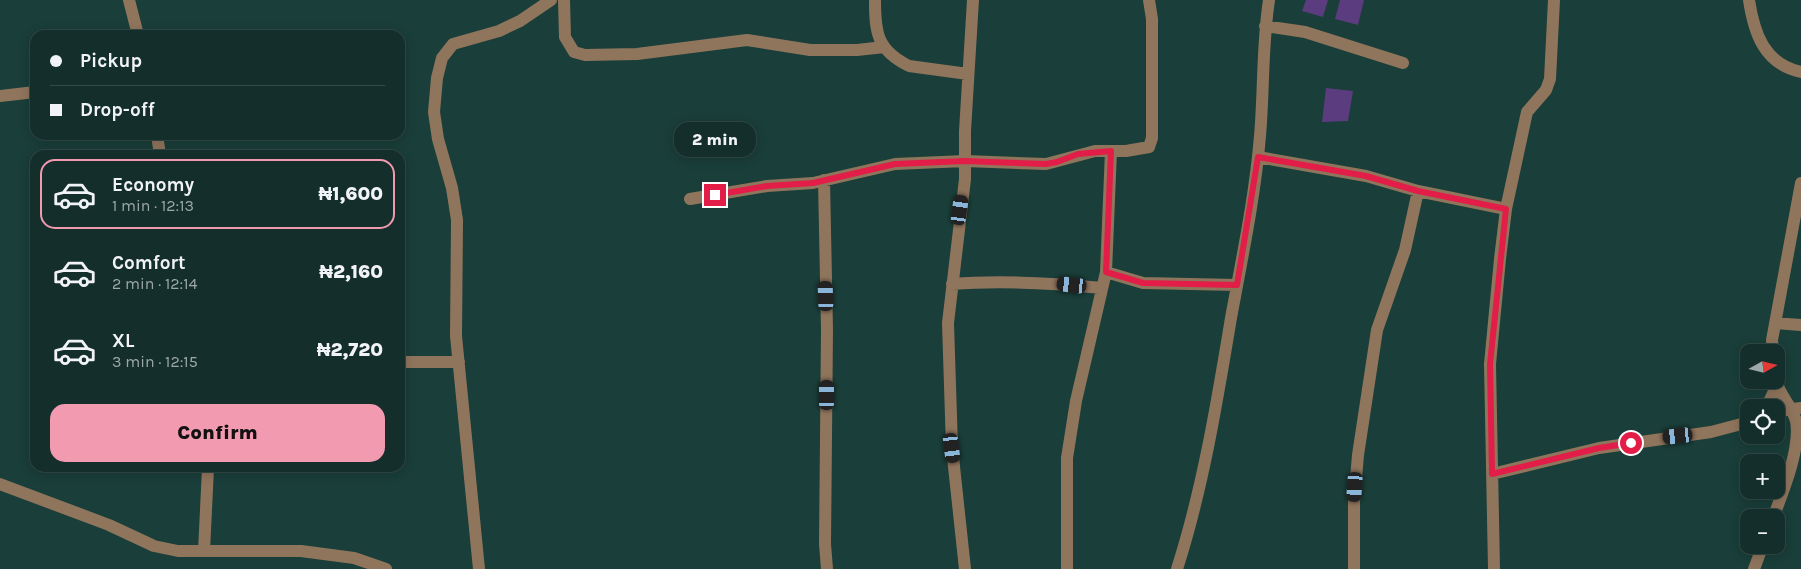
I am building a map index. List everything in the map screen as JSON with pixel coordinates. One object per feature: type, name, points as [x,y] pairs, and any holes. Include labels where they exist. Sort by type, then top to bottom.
[{"type":"street","points":[[129,0],[137,30]]},
{"type":"street","points":[[479,569],[456,336],[457,220],[452,188],[438,139],[434,112],[437,78],[442,58],[453,44],[499,31],[520,21],[551,0]]},
{"type":"street","points":[[564,0],[565,37],[574,52],[584,55],[637,54],[747,40],[810,50],[857,50],[884,47]]},
{"type":"street","points":[[875,0],[876,31],[879,42],[884,47],[909,66],[968,74]]},
{"type":"street","points":[[965,569],[952,448],[948,323],[965,161],[968,74],[974,0]]},
{"type":"street","points":[[690,199],[767,186],[824,180],[895,164],[965,161],[1046,164],[1078,154],[1145,149],[1152,145],[1152,19],[1149,0]]},
{"type":"street","points":[[1176,569],[1192,524],[1237,285],[1258,157],[1265,26],[1269,0]]},
{"type":"street","points":[[1494,569],[1490,364],[1506,209],[1527,112],[1546,90],[1550,79],[1554,0]]},
{"type":"street","points":[[1749,0],[1757,37],[1768,53],[1791,70],[1801,72]]},
{"type":"street","points":[[1265,26],[1305,32],[1403,63]]},
{"type":"street","points":[[0,96],[30,93]]},
{"type":"street","points":[[1067,569],[1067,458],[1076,401],[1106,272],[1111,151]]},
{"type":"street","points":[[1258,157],[1366,176],[1418,191],[1506,209]]},
{"type":"street","points":[[824,180],[827,330],[825,534],[827,569]]},
{"type":"street","points":[[1774,344],[1801,183]]},
{"type":"street","points":[[1354,569],[1354,502],[1358,455],[1377,330],[1405,250],[1418,191]]},
{"type":"street","points":[[1106,272],[1143,283],[1237,285]]},
{"type":"street","points":[[952,284],[995,281],[1042,282],[1102,288]]},
{"type":"street","points":[[1776,323],[1801,325]]},
{"type":"street","points":[[405,362],[459,362]]},
{"type":"street","points":[[1776,509],[1791,470],[1798,438],[1796,409],[1782,389]]},
{"type":"street","points":[[1492,474],[1599,448],[1711,432],[1740,424]]},
{"type":"street","points":[[204,551],[208,472]]},
{"type":"street","points":[[0,484],[109,524],[154,546],[178,551],[301,551],[354,558],[386,569]]},
{"type":"street","points":[[1754,569],[1760,554]]},
{"type":"building","points":[[1306,0],[1328,0],[1323,17],[1302,11]]},
{"type":"building","points":[[1340,0],[1364,0],[1358,25],[1335,19]]},
{"type":"building","points":[[1326,88],[1353,91],[1348,121],[1322,122]]},
{"type":"route","points":[[715,195],[767,186],[813,183],[895,164],[965,161],[1046,164],[1078,154],[1111,151],[1106,272],[1143,283],[1179,285],[1237,285],[1258,157],[1366,176],[1418,191],[1506,209],[1490,364],[1492,474],[1599,448],[1631,443]]}]
